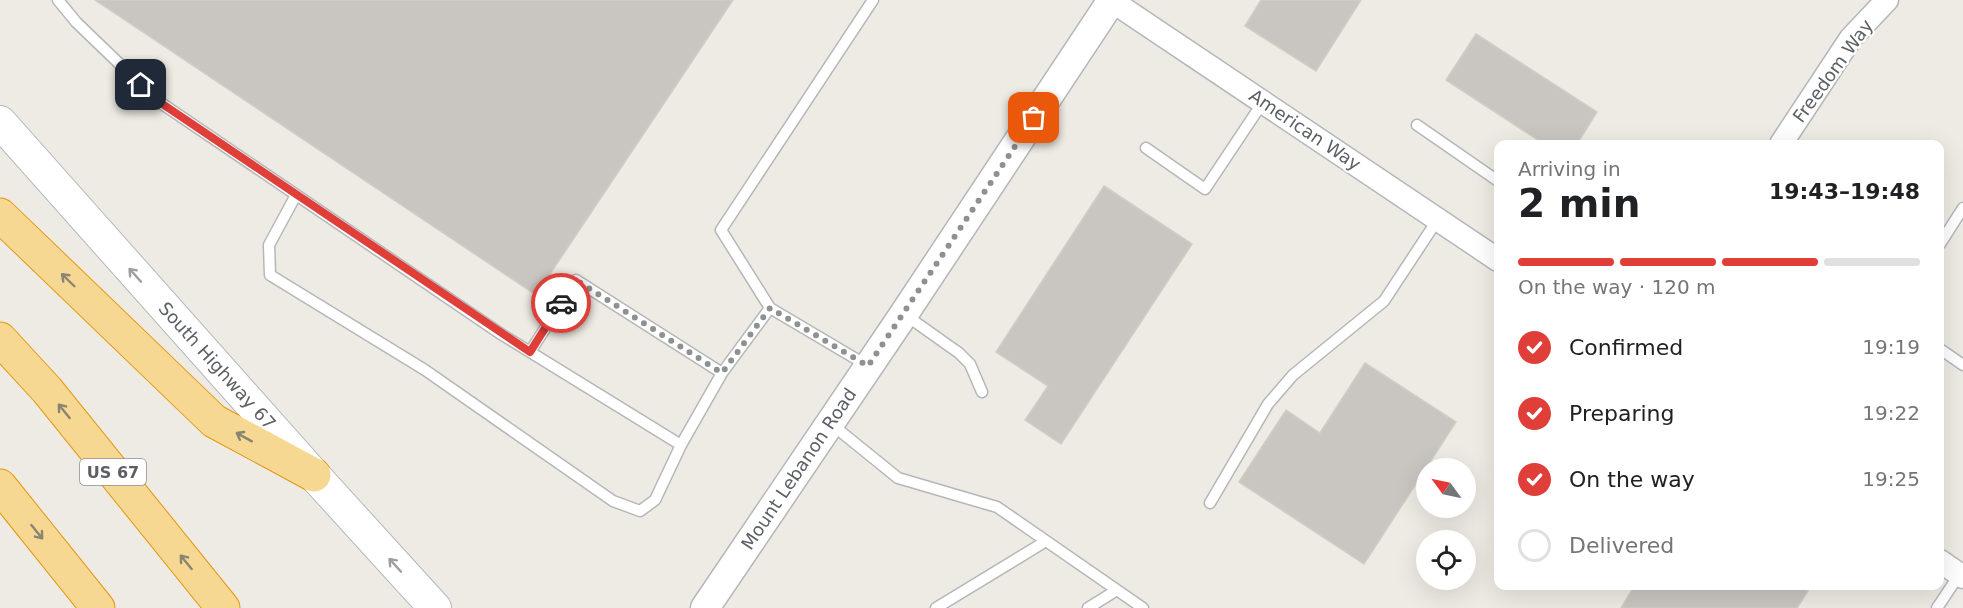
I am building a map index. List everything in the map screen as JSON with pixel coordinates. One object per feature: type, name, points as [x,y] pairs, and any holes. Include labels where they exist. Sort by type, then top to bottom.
[{"type":"highway","points":[[0,215],[214,421],[314,475]]},
{"type":"highway","name":"US 67","points":[[0,339],[47,390],[223,608]]},
{"type":"highway","points":[[0,486],[98,608]]},
{"type":"main road","name":"South Highway 67","points":[[0,122],[435,608]]},
{"type":"street","name":"American Way","points":[[1112,0],[1494,257]]},
{"type":"street","name":"Mount Lebanon Road","points":[[705,608],[904,314],[1112,0]]},
{"type":"street","name":"Freedom Way","points":[[1784,140],[1851,38],[1887,0]]},
{"type":"street","points":[[1944,564],[1961,576]]},
{"type":"lane","points":[[58,0],[76,22],[158,101],[530,352],[681,445]]},
{"type":"lane","points":[[868,366],[770,308],[721,230],[873,0]]},
{"type":"lane","points":[[1146,148],[1205,189],[1263,102]]},
{"type":"lane","points":[[1417,125],[1494,178]]},
{"type":"lane","points":[[296,195],[269,245],[270,275],[425,370],[613,501],[640,511],[655,500],[681,445],[722,373],[770,308]]},
{"type":"lane","points":[[1944,238],[1963,208]]},
{"type":"lane","points":[[1210,503],[1268,404],[1293,375],[1384,302],[1438,219]]},
{"type":"lane","points":[[530,352],[576,280],[722,373]]},
{"type":"lane","points":[[904,314],[959,353],[970,364],[982,392]]},
{"type":"lane","points":[[1944,352],[1963,365]]},
{"type":"lane","points":[[830,423],[898,478],[997,507],[1143,608]]},
{"type":"lane","points":[[936,608],[1046,541]]},
{"type":"lane","points":[[1937,608],[1961,576]]},
{"type":"lane","points":[[1088,608],[1117,590]]},
{"type":"building","points":[[95,0],[733,0],[536,295]]},
{"type":"building","points":[[1261,0],[1361,0],[1316,71],[1245,26]]},
{"type":"building","points":[[1476,34],[1597,112],[1580,140],[1538,140],[1446,80]]},
{"type":"building","points":[[1104,186],[1192,244],[1061,444],[1025,420],[1048,386],[996,352]]},
{"type":"building","points":[[1365,363],[1456,422],[1433,458],[1416,458],[1416,484],[1364,564],[1239,482],[1286,410],[1320,433]]},
{"type":"building","points":[[1632,590],[1808,591],[1797,608],[1621,608]]},
{"type":"way so far","points":[[561,303],[576,280],[722,373],[770,308],[868,366],[1034,118]]},
{"type":"route","points":[[141,85],[158,101],[530,352],[561,303]]}]
